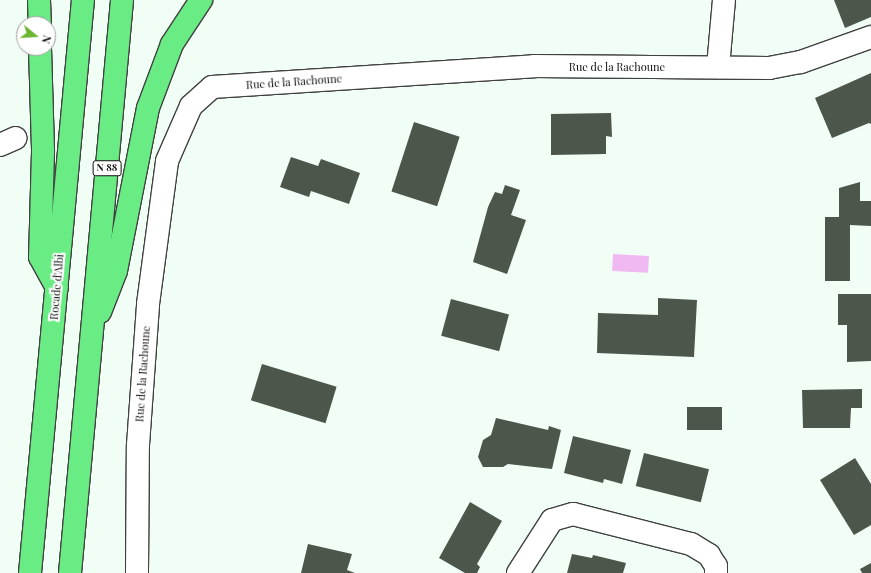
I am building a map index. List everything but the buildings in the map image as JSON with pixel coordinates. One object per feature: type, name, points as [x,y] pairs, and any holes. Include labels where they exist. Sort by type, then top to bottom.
[{"type":"highway","points":[[39,0],[40,16]]},
{"type":"highway","name":"Rocade d'Albi","points":[[30,573],[83,0]]},
{"type":"highway","name":"N 88","points":[[70,573],[122,0]]},
{"type":"highway","points":[[91,335],[116,271],[148,108],[172,44],[201,0]]},
{"type":"highway","points":[[40,56],[43,152],[40,257],[57,288]]},
{"type":"street","points":[[718,67],[724,0]]},
{"type":"street","name":"Rue de la Rachoune","points":[[138,573],[138,445],[148,304],[167,161],[191,106],[212,88],[534,66],[784,67],[871,37]]},
{"type":"street","points":[[518,573],[552,520],[573,514],[691,544],[709,555],[716,566],[716,573]]},
{"type":"shaded area","points":[[613,254],[649,256],[648,273],[612,271]]}]
